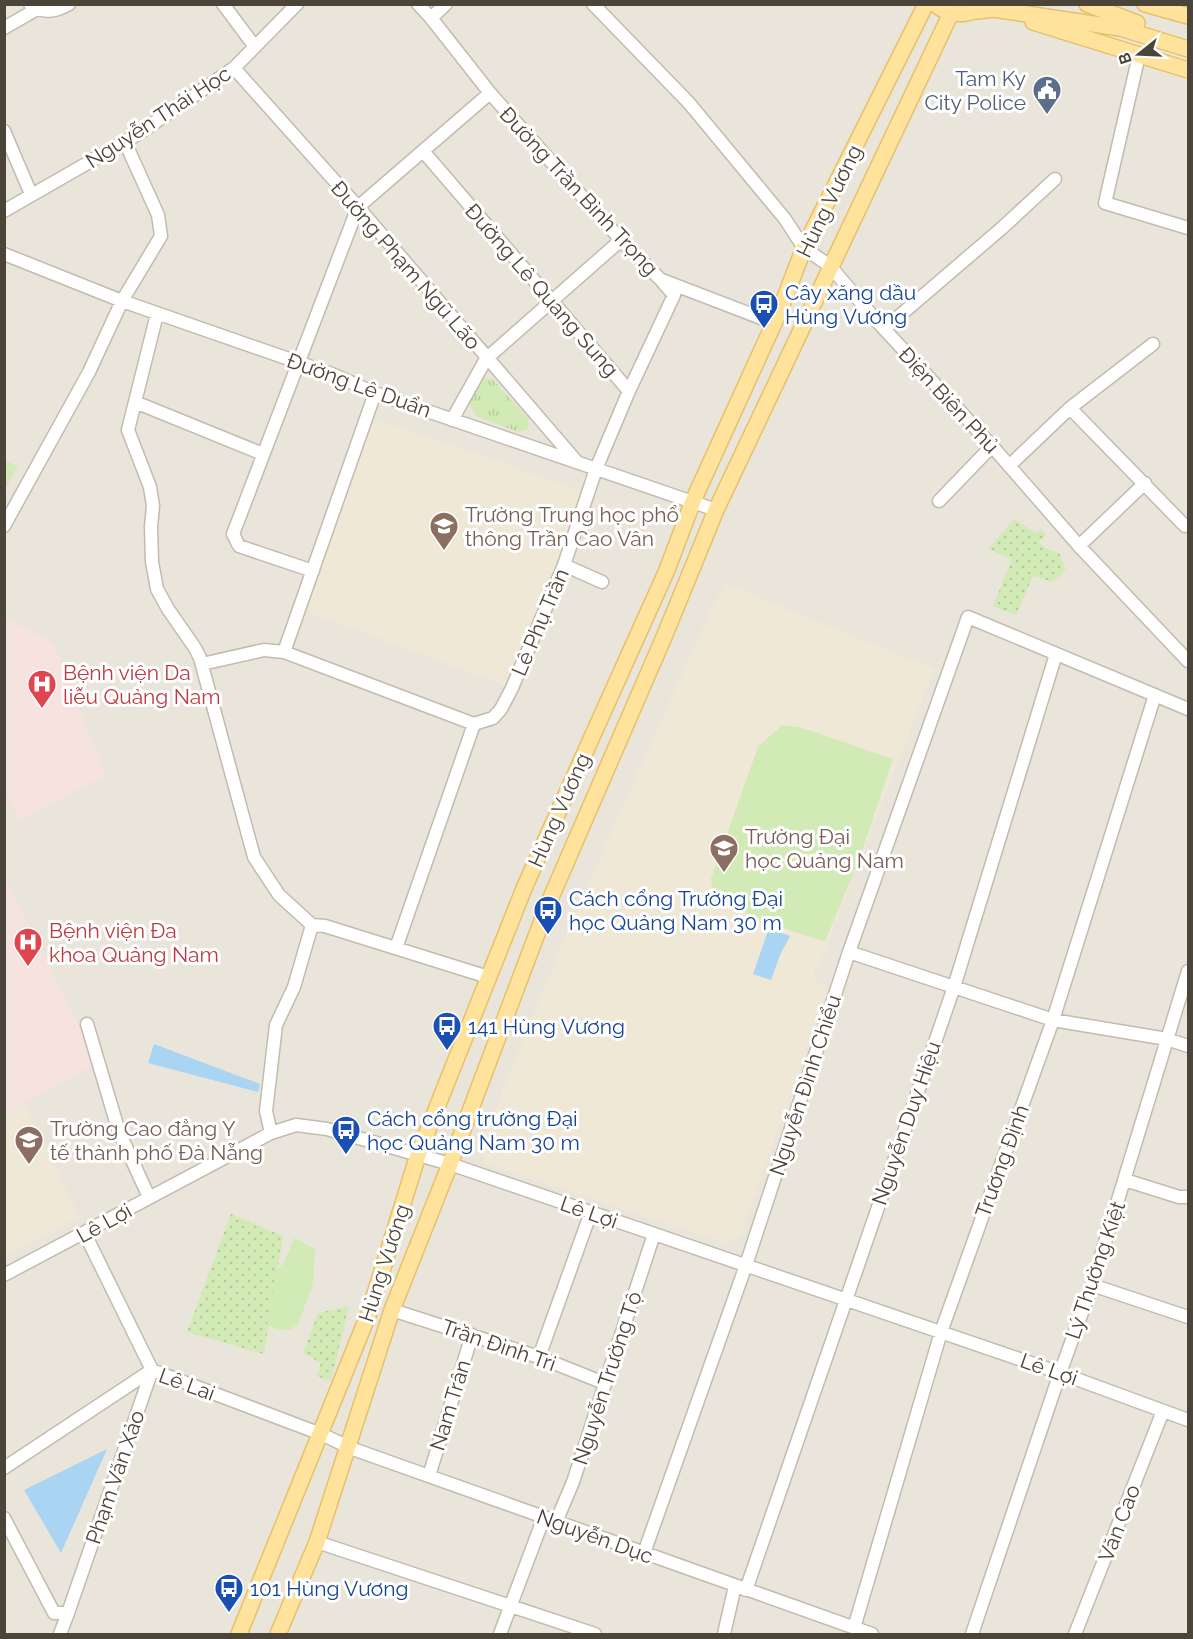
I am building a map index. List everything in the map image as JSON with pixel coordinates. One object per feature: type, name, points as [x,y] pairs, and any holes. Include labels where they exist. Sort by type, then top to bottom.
[{"type":"main road","name":"Hùng Vương","points":[[239,1635],[369,1313],[418,1155],[525,886],[667,570],[693,501],[774,323],[804,248],[926,4]]},
{"type":"main road","points":[[935,4],[951,13],[964,14],[986,8],[1121,23],[1188,38]]},
{"type":"main road","points":[[1087,4],[1121,23],[1188,49]]},
{"type":"main road","points":[[1145,4],[1188,16]]},
{"type":"main road","points":[[986,8],[1188,70]]},
{"type":"main road","name":"Hùng Vương","points":[[278,1635],[317,1542],[392,1310],[549,902],[664,637],[716,510],[951,13]]},
{"type":"street","points":[[4,28],[33,7],[51,12],[69,4]]},
{"type":"street","points":[[223,4],[255,46]]},
{"type":"street","name":"Nguyễn Thái Học","points":[[4,211],[125,142],[234,68],[297,4]]},
{"type":"street","name":"Đường Trần Bình Trọng","points":[[418,4],[490,93],[621,240],[674,295],[629,390]]},
{"type":"street","points":[[431,18],[446,4]]},
{"type":"street","name":"Điện Biên Phủ","points":[[593,4],[689,103],[779,211],[804,248],[830,266],[1079,546],[1188,661]]},
{"type":"street","points":[[1139,55],[1105,203],[1188,228]]},
{"type":"street","name":"Đường Phạm Ngũ Lão","points":[[234,68],[358,207],[576,462]]},
{"type":"street","points":[[313,571],[239,546],[234,541],[233,534],[358,207],[490,93]]},
{"type":"street","points":[[4,131],[31,194]]},
{"type":"street","points":[[4,526],[89,372],[123,301],[161,236],[158,215],[125,142]]},
{"type":"street","name":"Đường Lê Quang Sung","points":[[423,151],[629,390],[596,470]]},
{"type":"street","points":[[884,329],[1002,228],[1055,179]]},
{"type":"street","points":[[452,420],[486,359],[621,240]]},
{"type":"street","name":"Đường Lê Duẩn","points":[[4,254],[123,301],[297,362],[375,393],[716,510]]},
{"type":"street","points":[[661,280],[774,323]]},
{"type":"street","points":[[158,314],[128,430],[150,487],[153,506],[152,562],[157,588],[195,648],[202,664],[254,857],[279,895],[312,925],[325,926],[488,977]]},
{"type":"street","points":[[1009,466],[1070,408],[1153,344]]},
{"type":"street","points":[[285,652],[375,393]]},
{"type":"street","points":[[135,402],[263,454]]},
{"type":"street","points":[[1070,408],[1185,526]]},
{"type":"street","points":[[939,501],[992,446]]},
{"type":"street","name":"Lê Phụ Trần","points":[[474,724],[493,718],[501,709],[564,565],[596,470]]},
{"type":"street","points":[[1079,546],[1145,483]]},
{"type":"street","points":[[564,565],[602,582]]},
{"type":"street","name":"Nguyễn Đình Chiểu","points":[[644,1553],[746,1265],[849,952],[968,617],[1056,654]]},
{"type":"street","points":[[202,664],[264,650],[285,652],[474,724],[396,948]]},
{"type":"street","points":[[1056,654],[1188,709]]},
{"type":"street","name":"Nguyễn Duy Hiệu","points":[[724,1635],[954,987],[1056,654]]},
{"type":"street","name":"Trương Định","points":[[854,1628],[941,1332],[1053,1020],[1155,695]]},
{"type":"street","points":[[271,1133],[266,1111],[276,1025],[294,987],[312,925]]},
{"type":"street","points":[[849,952],[1053,1020],[1167,1039],[1188,1046]]},
{"type":"street","name":"Lý Thường Kiệt","points":[[972,1635],[1092,1285],[1188,971]]},
{"type":"street","points":[[87,1024],[119,1132],[148,1197]]},
{"type":"street","name":"Lê Lợi","points":[[4,1275],[85,1234],[148,1197],[271,1133],[296,1125],[327,1129],[450,1164],[1060,1373],[1188,1420]]},
{"type":"street","points":[[1125,1180],[1179,1197],[1188,1197]]},
{"type":"street","points":[[539,1357],[591,1212]]},
{"type":"street","points":[[85,1234],[152,1370]]},
{"type":"street","name":"Nguyễn Trường Tộ","points":[[556,1522],[573,1482],[654,1234]]},
{"type":"street","points":[[1092,1285],[1188,1317]]},
{"type":"street","name":"Trần Đình Tri","points":[[392,1310],[539,1357],[604,1383]]},
{"type":"street","name":"Nam Trân","points":[[429,1476],[472,1335]]},
{"type":"street","name":"Lê Lai","points":[[4,1468],[152,1370],[321,1434]]},
{"type":"street","name":"Phạm Văn Xảo","points":[[60,1635],[152,1370]]},
{"type":"street","name":"Văn Cao","points":[[1075,1635],[1163,1411]]},
{"type":"street","name":"Nguyễn Dục","points":[[321,1434],[429,1476],[872,1635]]},
{"type":"street","points":[[500,1635],[544,1517]]},
{"type":"street","points":[[4,1518],[54,1613],[68,1613]]},
{"type":"street","points":[[317,1542],[595,1635]]},
{"type":"shaded area","points":[[5,5],[1188,5],[1188,1634],[5,1634]]},
{"type":"shaded area","name":"Trường Trung học phổ thông Trần Cao Vân","points":[[373,418],[582,491],[512,688],[306,611]]},
{"type":"shaded area","name":"Trường Đại học Quảng Nam","points":[[726,584],[934,669],[821,960],[815,967],[817,981],[829,986],[741,1234],[733,1241],[724,1243],[483,1163],[480,1146],[572,921],[712,607]]},
{"type":"shaded area","name":"Bệnh viện Da liễu Quảng Nam","points":[[5,618],[53,643],[106,775],[19,820],[5,791]]},
{"type":"shaded area","name":"Bệnh viện Đa khoa Quảng Nam","points":[[4,874],[97,1063],[5,1114],[4,1114]]},
{"type":"shaded area","name":"Trường Cao đẳng Y tế thành phố Đà Nẵng","points":[[24,1103],[79,1216],[5,1257],[5,1114]]},
{"type":"green space","points":[[492,379],[529,419],[528,429],[518,432],[476,416],[469,403],[480,380]]},
{"type":"green space","points":[[5,461],[18,466],[5,489]]},
{"type":"green space","points":[[1014,519],[1035,533],[1041,529],[1046,534],[1039,543],[1059,553],[1066,569],[1053,582],[1033,576],[1016,615],[993,606],[1012,559],[988,549]]},
{"type":"green space","points":[[782,725],[803,728],[893,759],[859,860],[825,941],[767,922],[713,894],[711,879],[758,747]]},
{"type":"green space","points":[[231,1214],[283,1236],[264,1354],[187,1332]]},
{"type":"green space","points":[[294,1238],[315,1249],[313,1284],[298,1324],[290,1330],[277,1329],[267,1325],[276,1272],[285,1261]]},
{"type":"green space","points":[[349,1306],[331,1381],[316,1376],[321,1363],[303,1353],[318,1313]]},
{"type":"water","points":[[769,928],[790,936],[771,980],[753,974]]},
{"type":"water","points":[[154,1044],[260,1084],[258,1092],[148,1063]]},
{"type":"water","points":[[107,1449],[61,1553],[24,1490]]},
{"type":"place","name":"Tam Ky City Police","points":[[1047,116]]},
{"type":"place","name":"Cây xăng dầu Hùng Vương","points":[[764,330]]},
{"type":"place","name":"Trường Trung học phổ thông Trần Cao Vân","points":[[444,552]]},
{"type":"place","name":"Bệnh viện Da liễu Quảng Nam","points":[[42,710]]},
{"type":"place","name":"Trường Đại học Quảng Nam","points":[[724,874]]},
{"type":"place","name":"Cách cổng Trường Đại học Quảng Nam 30 m","points":[[548,936]]},
{"type":"place","name":"Bệnh viện Đa khoa Quảng Nam","points":[[28,968]]},
{"type":"place","name":"141 Hùng Vương","points":[[447,1052]]},
{"type":"place","name":"Cách cổng trường Đại học Quảng Nam 30 m","points":[[346,1156]]},
{"type":"place","name":"Trường Cao đẳng Y tế thành phố Đà Nẵng","points":[[29,1166]]},
{"type":"place","name":"101 Hùng Vương","points":[[229,1614]]}]
